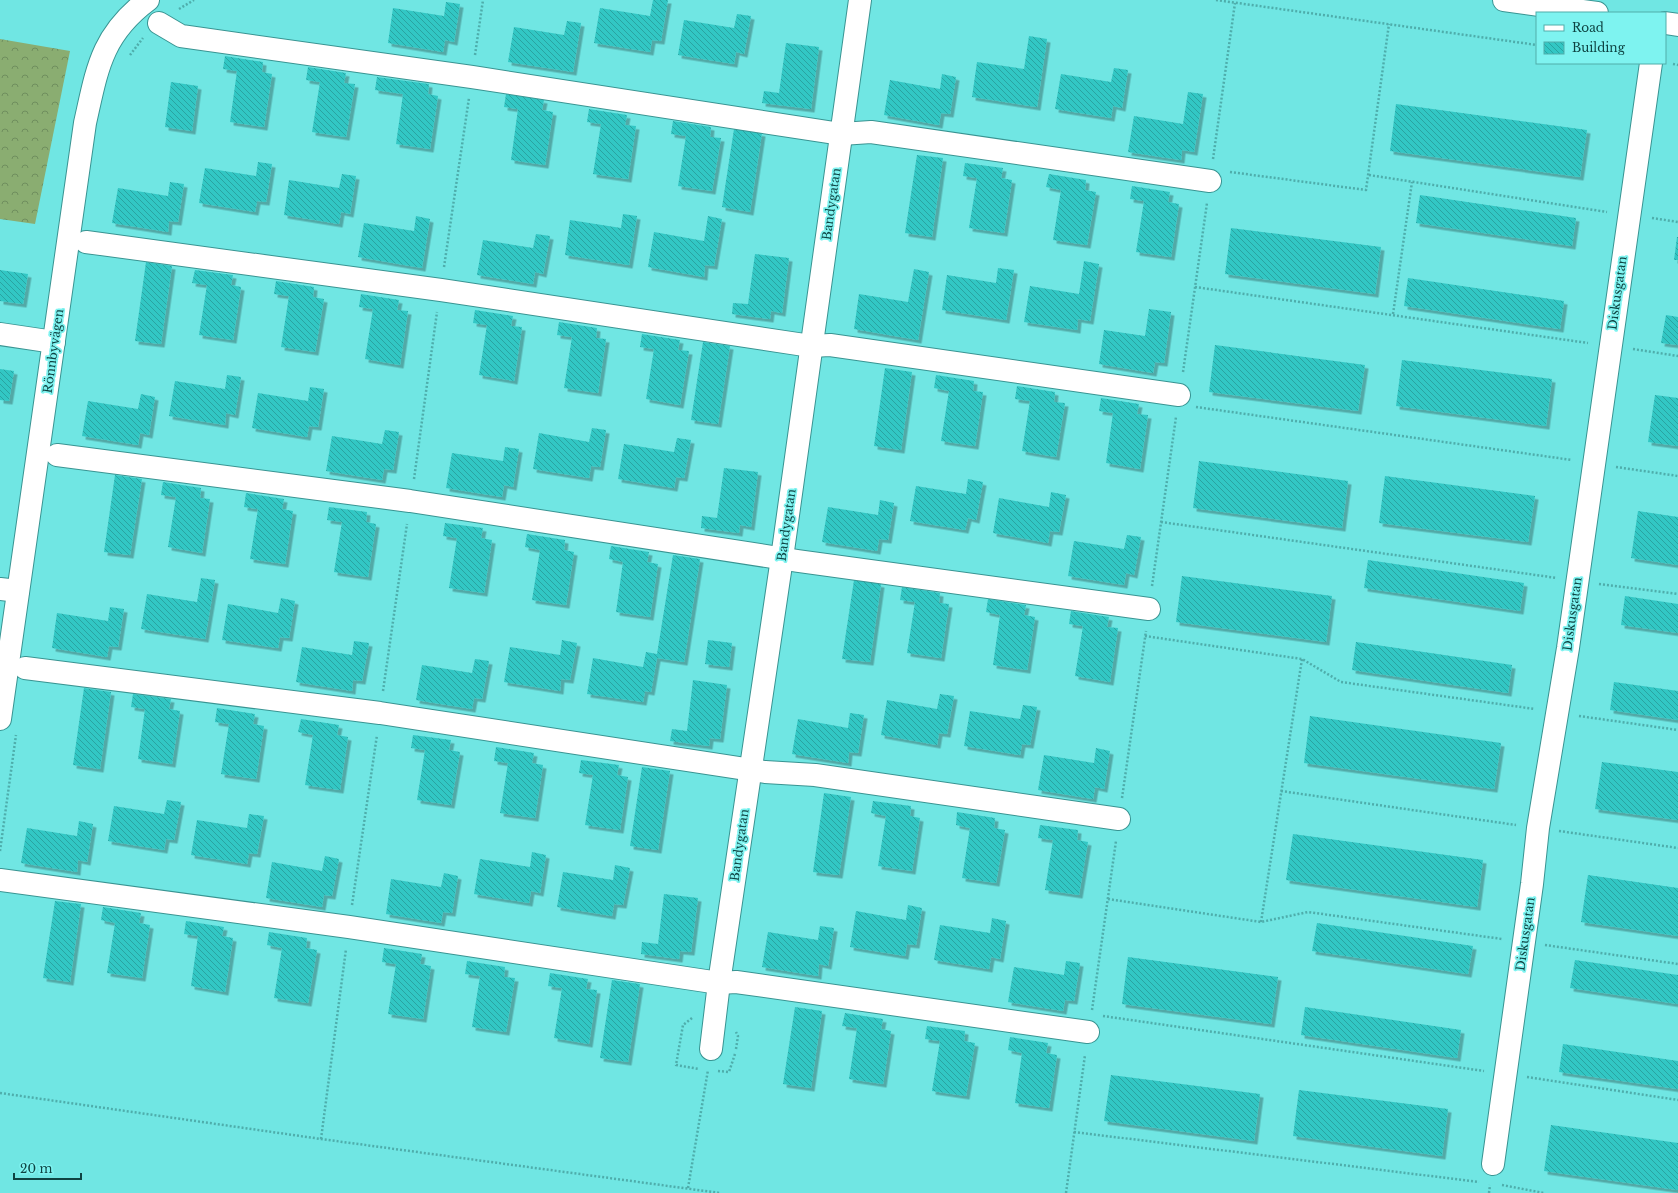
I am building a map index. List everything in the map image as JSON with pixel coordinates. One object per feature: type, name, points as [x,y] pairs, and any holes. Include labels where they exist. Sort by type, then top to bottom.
[{"type":"street","name":"Bandygatan","points":[[711,1049],[719,983],[782,558],[860,0]]},
{"type":"street","points":[[1504,0],[1590,12]]},
{"type":"street","name":"Rönnbyvägen","points":[[0,720],[9,590],[54,342],[85,123],[95,76],[106,49],[119,27],[138,2]]},
{"type":"street","points":[[158,22],[181,36],[472,77],[841,134],[872,132],[1218,176]]},
{"type":"street","points":[[1666,23],[1678,25]]},
{"type":"street","name":"Diskusgatan","points":[[1493,1164],[1524,942],[1538,828],[1558,713],[1628,215],[1651,64]]},
{"type":"street","points":[[86,242],[440,290],[811,346],[830,345],[1187,401]]},
{"type":"street","points":[[0,334],[54,342]]},
{"type":"street","points":[[58,455],[410,501],[782,558],[1149,609]]},
{"type":"street","points":[[25,668],[380,712],[751,769],[815,775],[1119,819]]},
{"type":"street","points":[[0,880],[349,927],[719,983],[736,982],[1094,1024]]},
{"type":"path","points":[[127,61],[137,45],[158,22],[194,0]]},
{"type":"path","points":[[321,1139],[349,927],[483,0]]},
{"type":"path","points":[[1216,0],[1536,45]]},
{"type":"path","points":[[1218,176],[1366,190],[1389,24]]},
{"type":"path","points":[[1369,175],[1678,222]]},
{"type":"path","points":[[1393,314],[1412,182]]},
{"type":"path","points":[[1195,287],[1393,314],[1678,356]]},
{"type":"path","points":[[1187,401],[1678,476]]},
{"type":"path","points":[[1161,522],[1678,594]]},
{"type":"path","points":[[1145,636],[1302,659],[1340,682],[1678,730]]},
{"type":"path","points":[[1261,922],[1302,659]]},
{"type":"path","points":[[1281,792],[1678,848]]},
{"type":"path","points":[[1108,899],[1261,922],[1308,912],[1678,964]]},
{"type":"path","points":[[1094,1024],[1505,1074],[1678,1100]]},
{"type":"path","points":[[688,1188],[711,1049]]},
{"type":"path","points":[[0,1093],[321,1139],[720,1193]]},
{"type":"path","points":[[1074,1132],[1490,1183],[1544,1193]]},
{"type":"green space","points":[[0,39],[70,51],[35,224],[0,219]]},
{"type":"building","points":[[653,0],[668,0],[661,41],[652,40],[650,52],[594,43],[600,8],[650,16]]},
{"type":"building","points":[[446,2],[460,4],[454,42],[445,40],[443,52],[388,43],[393,8],[444,16]]},
{"type":"building","points":[[737,14],[751,16],[744,54],[736,52],[734,64],[678,55],[684,20],[734,28]]},
{"type":"building","points":[[567,21],[581,23],[573,72],[508,62],[514,27],[564,35]]},
{"type":"building","points":[[1029,36],[1047,39],[1037,107],[972,97],[977,62],[1024,69]]},
{"type":"building","points":[[786,43],[819,47],[811,109],[762,103],[764,91],[779,93]]},
{"type":"building","points":[[225,56],[263,62],[262,72],[272,74],[264,127],[230,122],[237,71],[223,69]]},
{"type":"building","points":[[308,67],[346,73],[344,83],[355,84],[346,137],[312,132],[320,82],[306,80]]},
{"type":"building","points":[[1114,68],[1128,70],[1122,108],[1113,106],[1111,118],[1055,109],[1061,74],[1111,82]]},
{"type":"building","points":[[942,74],[956,77],[950,114],[941,113],[939,125],[884,115],[890,80],[940,89]]},
{"type":"building","points":[[377,77],[429,84],[428,94],[438,96],[430,149],[396,144],[403,94],[375,90]]},
{"type":"building","points":[[171,82],[198,86],[192,131],[165,127]]},
{"type":"building","points":[[1188,92],[1203,94],[1194,152],[1182,150],[1181,160],[1128,152],[1134,116],[1183,124]]},
{"type":"building","points":[[506,94],[544,100],[542,110],[553,112],[545,165],[511,160],[518,109],[504,107]]},
{"type":"building","points":[[1396,104],[1587,130],[1580,177],[1390,151]]},
{"type":"building","points":[[589,109],[627,115],[625,125],[636,126],[628,179],[593,174],[601,124],[587,122]]},
{"type":"building","points":[[673,121],[711,127],[710,137],[721,138],[712,191],[678,186],[686,136],[671,134]]},
{"type":"building","points":[[734,129],[762,133],[750,212],[722,207]]},
{"type":"building","points":[[917,155],[943,158],[932,237],[905,233]]},
{"type":"building","points":[[258,162],[272,164],[266,202],[257,201],[255,212],[199,203],[205,168],[256,176]]},
{"type":"building","points":[[965,163],[1003,168],[1001,178],[1012,180],[1004,233],[969,228],[977,178],[963,176]]},
{"type":"building","points":[[342,174],[356,176],[350,214],[341,212],[339,224],[284,215],[289,180],[339,188]]},
{"type":"building","points":[[1049,174],[1086,180],[1085,190],[1096,192],[1087,245],[1053,240],[1061,190],[1046,187]]},
{"type":"building","points":[[170,182],[184,184],[178,222],[169,221],[168,232],[112,223],[118,188],[168,196]]},
{"type":"building","points":[[1132,186],[1170,192],[1168,202],[1179,204],[1171,257],[1136,252],[1144,201],[1130,199]]},
{"type":"building","points":[[1420,195],[1576,218],[1572,246],[1416,223]]},
{"type":"building","points":[[623,214],[637,216],[629,265],[565,255],[570,220],[621,228]]},
{"type":"building","points":[[416,216],[430,219],[422,268],[358,257],[364,223],[414,231]]},
{"type":"building","points":[[708,216],[722,219],[714,266],[705,265],[704,277],[648,267],[654,232],[704,241]]},
{"type":"building","points":[[1231,228],[1381,247],[1375,294],[1225,274]]},
{"type":"building","points":[[536,234],[550,236],[543,274],[535,272],[533,284],[477,275],[483,240],[533,248]]},
{"type":"building","points":[[1677,237],[1678,260],[1674,260]]},
{"type":"building","points":[[755,254],[789,258],[782,313],[771,311],[770,319],[732,314],[733,303],[748,304]]},
{"type":"building","points":[[1084,261],[1099,264],[1090,321],[1078,319],[1077,330],[1024,322],[1030,286],[1079,294]]},
{"type":"building","points":[[146,262],[172,266],[161,344],[135,341]]},
{"type":"building","points":[[998,268],[1014,270],[1006,320],[942,310],[947,275],[996,283]]},
{"type":"building","points":[[914,269],[929,272],[918,340],[854,329],[859,294],[908,302]]},
{"type":"building","points":[[0,270],[28,274],[23,304],[0,301]]},
{"type":"building","points":[[195,270],[233,275],[231,285],[241,287],[233,340],[199,335],[207,285],[192,283]]},
{"type":"building","points":[[1408,278],[1564,301],[1560,329],[1404,306]]},
{"type":"building","points":[[276,281],[314,287],[313,297],[324,299],[315,352],[281,347],[289,296],[274,294]]},
{"type":"building","points":[[361,294],[399,300],[397,310],[408,311],[400,365],[365,359],[373,309],[359,307]]},
{"type":"building","points":[[1149,309],[1171,312],[1164,363],[1155,362],[1153,373],[1099,364],[1104,330],[1145,336]]},
{"type":"building","points":[[475,310],[513,316],[511,326],[522,327],[514,381],[479,375],[487,325],[473,323]]},
{"type":"building","points":[[1666,315],[1678,317],[1678,345],[1661,343]]},
{"type":"building","points":[[559,322],[597,328],[596,338],[606,339],[598,393],[564,388],[572,337],[557,335]]},
{"type":"building","points":[[642,334],[680,340],[678,350],[689,351],[680,405],[646,399],[654,349],[640,347]]},
{"type":"building","points":[[703,342],[730,346],[718,424],[691,420]]},
{"type":"building","points":[[1215,345],[1365,365],[1358,411],[1209,392]]},
{"type":"building","points":[[1402,360],[1552,379],[1546,426],[1396,406]]},
{"type":"building","points":[[885,368],[912,372],[901,450],[874,446]]},
{"type":"building","points":[[0,369],[14,371],[9,401],[0,400]]},
{"type":"building","points":[[227,375],[241,377],[235,415],[226,413],[225,425],[169,416],[175,381],[225,389]]},
{"type":"building","points":[[936,375],[974,381],[973,391],[983,392],[975,446],[941,441],[949,391],[934,388]]},
{"type":"building","points":[[1017,386],[1055,392],[1054,402],[1065,403],[1056,457],[1022,451],[1030,401],[1015,399]]},
{"type":"building","points":[[310,387],[324,389],[318,427],[309,426],[307,437],[252,428],[258,393],[308,401]]},
{"type":"building","points":[[141,394],[155,397],[149,435],[140,433],[138,445],[82,436],[88,401],[138,409]]},
{"type":"building","points":[[1655,395],[1678,398],[1678,446],[1648,442]]},
{"type":"building","points":[[1101,398],[1139,404],[1137,414],[1148,415],[1140,469],[1106,463],[1113,413],[1099,411]]},
{"type":"building","points":[[592,428],[606,430],[600,467],[591,466],[589,478],[533,469],[539,433],[589,442]]},
{"type":"building","points":[[385,430],[399,432],[393,470],[384,469],[382,480],[326,471],[332,436],[382,444]]},
{"type":"building","points":[[677,438],[691,440],[684,478],[676,477],[674,488],[618,479],[624,444],[674,452]]},
{"type":"building","points":[[505,447],[519,449],[513,487],[504,485],[502,497],[446,488],[452,453],[503,461]]},
{"type":"building","points":[[1199,461],[1348,481],[1342,528],[1193,508]]},
{"type":"building","points":[[724,468],[758,472],[751,527],[740,525],[739,533],[701,528],[702,516],[717,518]]},
{"type":"building","points":[[115,475],[142,479],[130,555],[104,552]]},
{"type":"building","points":[[1385,476],[1535,496],[1528,542],[1379,523]]},
{"type":"building","points":[[968,479],[983,482],[976,520],[968,518],[965,530],[910,521],[916,486],[966,494]]},
{"type":"building","points":[[163,482],[201,488],[200,498],[210,499],[202,553],[168,547],[176,497],[161,495]]},
{"type":"building","points":[[1051,492],[1066,495],[1059,532],[1050,531],[1048,543],[993,533],[999,498],[1049,507]]},
{"type":"building","points":[[246,493],[284,499],[282,509],[293,511],[285,564],[250,559],[258,509],[244,507]]},
{"type":"building","points":[[880,500],[894,503],[888,540],[879,539],[877,551],[822,542],[828,507],[878,515]]},
{"type":"building","points":[[329,507],[367,512],[366,522],[376,524],[368,577],[334,572],[342,522],[327,520]]},
{"type":"building","points":[[1638,511],[1678,517],[1678,565],[1631,558]]},
{"type":"building","points":[[445,523],[483,528],[481,538],[492,540],[484,593],[449,588],[457,538],[443,536]]},
{"type":"building","points":[[527,534],[565,540],[564,550],[574,552],[566,605],[532,600],[540,550],[525,547]]},
{"type":"building","points":[[1127,535],[1141,537],[1134,575],[1126,573],[1124,585],[1068,576],[1074,541],[1124,549]]},
{"type":"building","points":[[611,546],[649,552],[647,562],[658,564],[650,617],[616,612],[623,562],[609,559]]},
{"type":"building","points":[[673,555],[700,559],[684,662],[657,658],[651,692],[645,691],[643,702],[587,694],[593,658],[643,667],[646,652],[657,654]]},
{"type":"building","points":[[1368,560],[1524,583],[1520,611],[1364,588]]},
{"type":"building","points":[[1182,576],[1332,596],[1326,642],[1176,622]]},
{"type":"building","points":[[201,578],[215,580],[205,639],[141,629],[147,594],[197,602]]},
{"type":"building","points":[[854,580],[881,584],[870,662],[842,659]]},
{"type":"building","points":[[902,587],[940,593],[939,603],[949,604],[941,658],[907,653],[915,602],[900,600]]},
{"type":"building","points":[[1625,596],[1678,604],[1678,633],[1621,625]]},
{"type":"building","points":[[281,598],[295,601],[289,638],[280,637],[278,648],[222,640],[228,604],[278,613]]},
{"type":"building","points":[[988,599],[1026,605],[1024,615],[1035,617],[1027,670],[993,665],[1000,615],[986,612]]},
{"type":"building","points":[[110,607],[124,609],[118,647],[109,646],[107,657],[52,648],[57,613],[108,621]]},
{"type":"building","points":[[1071,611],[1109,617],[1107,627],[1118,628],[1110,682],[1075,676],[1083,626],[1069,624]]},
{"type":"building","points":[[562,640],[577,643],[570,680],[561,679],[560,691],[504,682],[510,647],[560,655]]},
{"type":"building","points":[[708,640],[732,643],[729,667],[705,664]]},
{"type":"building","points":[[354,641],[369,643],[362,681],[353,680],[352,691],[296,682],[302,647],[352,655]]},
{"type":"building","points":[[1356,642],[1512,665],[1508,693],[1352,670]]},
{"type":"building","points":[[475,659],[489,661],[482,699],[474,698],[472,709],[416,700],[422,665],[472,673]]},
{"type":"building","points":[[693,680],[727,685],[720,739],[710,738],[709,746],[670,741],[672,729],[687,731]]},
{"type":"building","points":[[1614,682],[1678,691],[1678,720],[1610,710]]},
{"type":"building","points":[[84,688],[111,692],[100,769],[73,765]]},
{"type":"building","points":[[133,694],[171,699],[169,709],[180,711],[172,764],[138,759],[145,709],[131,707]]},
{"type":"building","points":[[940,694],[954,696],[947,734],[939,733],[937,745],[881,735],[887,700],[937,709]]},
{"type":"building","points":[[1023,705],[1037,707],[1030,745],[1022,744],[1020,755],[964,746],[970,711],[1020,719]]},
{"type":"building","points":[[217,708],[255,714],[253,724],[264,726],[256,779],[221,774],[229,724],[215,722]]},
{"type":"building","points":[[850,713],[864,715],[858,753],[849,752],[848,763],[792,754],[798,719],[848,728]]},
{"type":"building","points":[[1310,716],[1501,743],[1494,789],[1304,763]]},
{"type":"building","points":[[301,719],[339,725],[337,735],[348,737],[340,790],[305,785],[313,735],[298,732]]},
{"type":"building","points":[[413,735],[451,740],[449,750],[460,752],[451,805],[417,800],[425,750],[411,748]]},
{"type":"building","points":[[496,747],[534,753],[532,763],[543,765],[535,818],[500,813],[508,763],[494,761]]},
{"type":"building","points":[[1096,748],[1110,751],[1104,789],[1095,787],[1093,799],[1038,790],[1044,755],[1094,763]]},
{"type":"building","points":[[581,760],[619,765],[617,775],[628,777],[620,830],[585,825],[593,775],[579,773]]},
{"type":"building","points":[[1602,762],[1678,772],[1678,820],[1595,809]]},
{"type":"building","points":[[642,767],[670,771],[658,850],[630,846]]},
{"type":"building","points":[[824,793],[851,797],[839,875],[813,872]]},
{"type":"building","points":[[167,800],[181,802],[174,840],[166,839],[164,850],[108,841],[114,806],[164,814]]},
{"type":"building","points":[[873,801],[911,806],[910,816],[920,818],[912,871],[878,866],[886,816],[871,813]]},
{"type":"building","points":[[957,812],[995,818],[994,828],[1005,830],[996,883],[962,878],[970,828],[956,825]]},
{"type":"building","points":[[249,814],[264,816],[257,854],[249,853],[247,864],[191,855],[197,820],[247,828]]},
{"type":"building","points":[[79,821],[93,824],[87,862],[78,860],[77,872],[21,863],[27,828],[77,836]]},
{"type":"building","points":[[1040,825],[1078,830],[1077,840],[1088,842],[1079,895],[1045,890],[1053,840],[1038,838]]},
{"type":"building","points":[[1293,834],[1483,860],[1477,907],[1286,880]]},
{"type":"building","points":[[532,852],[546,855],[540,893],[531,891],[529,903],[474,894],[480,859],[530,867]]},
{"type":"building","points":[[325,856],[339,859],[332,896],[324,895],[322,907],[266,898],[272,862],[322,871]]},
{"type":"building","points":[[615,865],[630,868],[623,905],[614,904],[612,916],[557,907],[563,872],[613,880]]},
{"type":"building","points":[[444,873],[458,876],[452,913],[443,912],[441,923],[386,914],[391,879],[441,887]]},
{"type":"building","points":[[1588,875],[1678,888],[1678,936],[1581,922]]},
{"type":"building","points":[[664,894],[698,898],[691,952],[680,951],[679,959],[641,954],[642,942],[658,944]]},
{"type":"building","points":[[55,901],[81,904],[70,982],[43,978]]},
{"type":"building","points":[[908,905],[922,908],[916,945],[907,944],[905,956],[850,947],[856,911],[906,920]]},
{"type":"building","points":[[103,907],[141,913],[139,923],[150,925],[142,978],[107,973],[115,923],[101,920]]},
{"type":"building","points":[[992,918],[1006,921],[1000,959],[991,957],[989,969],[934,960],[940,925],[990,933]]},
{"type":"building","points":[[186,921],[224,927],[222,936],[233,938],[225,992],[191,986],[198,936],[184,934]]},
{"type":"building","points":[[1317,923],[1473,946],[1468,974],[1312,951]]},
{"type":"building","points":[[820,926],[834,928],[828,966],[819,964],[818,976],[762,967],[768,932],[818,940]]},
{"type":"building","points":[[269,932],[307,938],[306,948],[317,950],[308,1003],[274,998],[282,948],[267,945]]},
{"type":"building","points":[[384,948],[422,954],[420,964],[431,966],[423,1019],[388,1014],[396,964],[382,962]]},
{"type":"building","points":[[1128,957],[1278,977],[1271,1024],[1122,1004]]},
{"type":"building","points":[[1575,960],[1678,975],[1678,1004],[1570,988]]},
{"type":"building","points":[[467,961],[505,967],[504,977],[515,978],[506,1032],[472,1027],[480,976],[465,974]]},
{"type":"building","points":[[1066,961],[1080,963],[1074,1001],[1065,1000],[1063,1011],[1008,1002],[1014,967],[1064,975]]},
{"type":"building","points":[[550,973],[588,979],[586,989],[597,990],[589,1044],[554,1038],[562,988],[548,986]]},
{"type":"building","points":[[612,980],[640,984],[628,1062],[600,1058]]},
{"type":"building","points":[[795,1007],[822,1011],[811,1088],[783,1084]]},
{"type":"building","points":[[1305,1007],[1461,1030],[1457,1058],[1301,1035]]},
{"type":"building","points":[[845,1013],[883,1019],[881,1029],[891,1031],[883,1084],[849,1079],[857,1028],[842,1026]]},
{"type":"building","points":[[927,1026],[965,1031],[964,1041],[975,1043],[966,1096],[932,1091],[940,1041],[925,1039]]},
{"type":"building","points":[[1010,1037],[1048,1043],[1046,1053],[1057,1055],[1049,1108],[1015,1103],[1022,1053],[1008,1050]]},
{"type":"building","points":[[1563,1044],[1678,1061],[1678,1089],[1559,1072]]},
{"type":"building","points":[[1111,1075],[1260,1094],[1254,1141],[1104,1121]]},
{"type":"building","points":[[1299,1090],[1448,1109],[1442,1156],[1293,1136]]},
{"type":"building","points":[[1551,1125],[1678,1143],[1678,1190],[1544,1171]]}]
